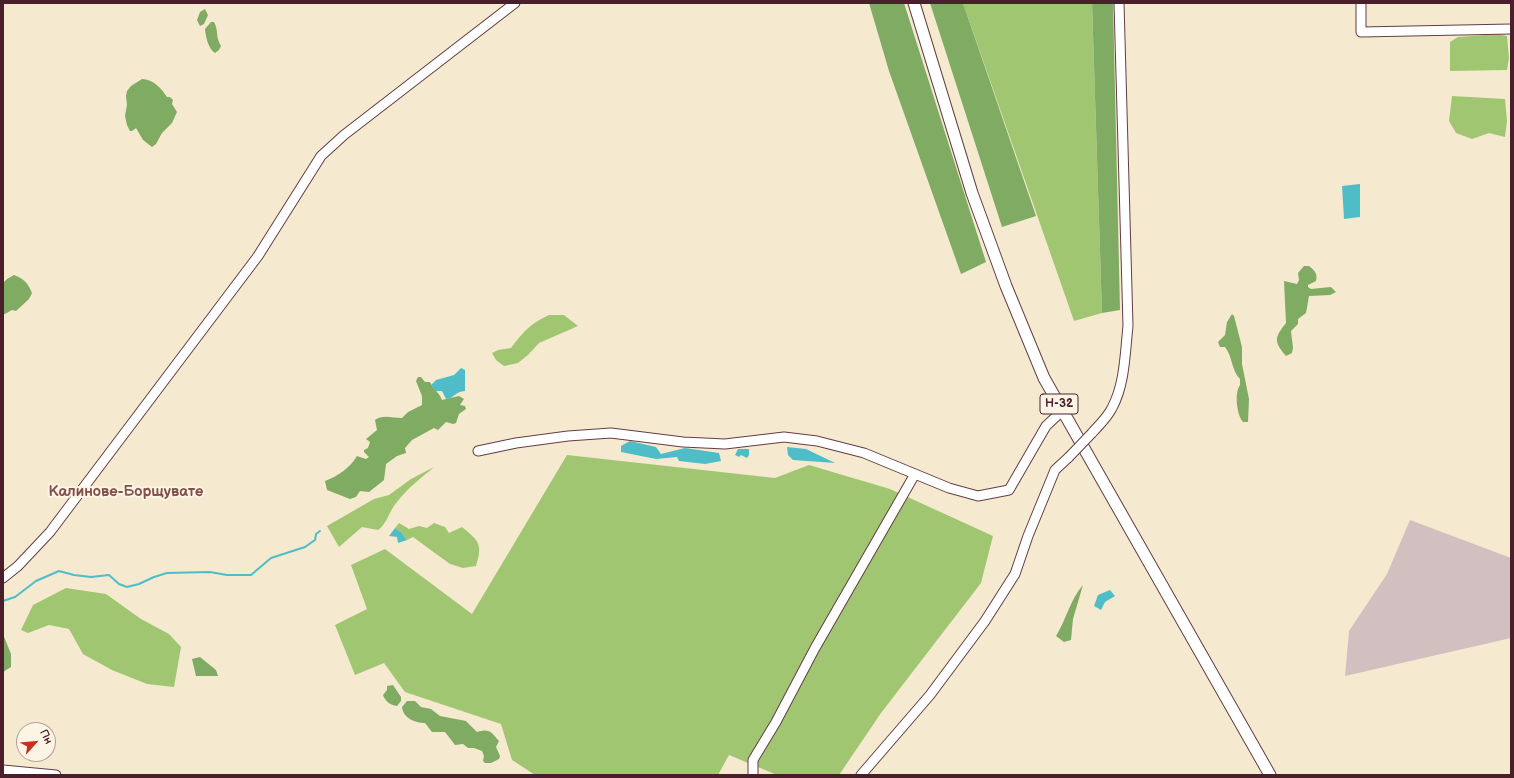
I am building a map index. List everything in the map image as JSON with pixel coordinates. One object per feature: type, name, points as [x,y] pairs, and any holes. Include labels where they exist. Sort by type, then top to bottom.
[{"type":"main road","name":"Н-32","points":[[914,3],[980,214],[1006,286],[1044,378],[1270,775]]},
{"type":"street","points":[[3,578],[18,566],[50,532],[258,256],[321,156],[344,135],[515,3]]},
{"type":"street","points":[[861,775],[930,695],[985,621],[1015,574],[1028,536],[1055,470],[1109,414],[1116,398],[1124,368],[1128,326],[1119,3]]},
{"type":"street","points":[[1361,3],[1361,32],[1511,29]]},
{"type":"street","points":[[478,451],[516,443],[568,436],[611,433],[683,442],[725,444],[784,437],[817,441],[864,453],[949,488],[978,496],[1009,490],[1046,426],[1063,410]]},
{"type":"street","points":[[753,775],[753,760],[776,722],[815,648],[915,474]]},
{"type":"street","points":[[3,770],[56,775]]},
{"type":"shaded area","points":[[1410,520],[1511,558],[1511,638],[1345,676],[1349,631],[1387,574]]},
{"type":"green space","points":[[869,3],[904,3],[986,262],[961,274],[889,71]]},
{"type":"green space","points":[[930,3],[963,3],[1036,216],[1002,227]]},
{"type":"green space","points":[[963,3],[1092,3],[1102,313],[1074,321]]},
{"type":"green space","points":[[1092,3],[1113,3],[1120,310],[1102,313]]},
{"type":"green space","points":[[205,9],[208,15],[204,24],[200,26],[197,20],[200,12]]},
{"type":"green space","points":[[211,22],[214,22],[221,46],[215,53],[209,46],[205,32],[205,29]]},
{"type":"green space","points":[[1498,34],[1507,36],[1509,58],[1507,70],[1450,71],[1450,42],[1458,37]]},
{"type":"green space","points":[[142,79],[150,81],[160,88],[167,97],[170,97],[173,100],[172,104],[177,112],[172,123],[162,133],[156,144],[152,147],[143,140],[136,128],[130,131],[125,116],[127,91],[131,86]]},
{"type":"green space","points":[[1452,96],[1505,99],[1507,121],[1505,137],[1489,133],[1472,139],[1456,133],[1449,121]]},
{"type":"green space","points":[[1304,266],[1309,266],[1316,274],[1316,281],[1308,285],[1308,287],[1311,289],[1331,287],[1336,292],[1330,295],[1309,296],[1306,313],[1298,319],[1298,324],[1291,331],[1293,348],[1292,353],[1286,356],[1277,343],[1278,336],[1286,323],[1284,281],[1297,284],[1299,280],[1298,273]]},
{"type":"green space","points":[[14,275],[25,282],[32,293],[29,299],[16,311],[12,310],[3,314],[3,283]]},
{"type":"green space","points":[[1232,314],[1234,316],[1242,347],[1242,364],[1249,399],[1248,422],[1243,422],[1238,409],[1237,393],[1240,385],[1240,379],[1235,372],[1228,351],[1225,347],[1220,347],[1218,342],[1225,335],[1227,322]]},
{"type":"green space","points":[[549,315],[564,315],[578,326],[539,343],[518,363],[504,366],[496,360],[492,353],[498,350],[511,348],[528,328]]},
{"type":"green space","points":[[418,377],[421,377],[425,382],[430,382],[442,400],[459,396],[464,399],[460,405],[465,406],[466,409],[459,414],[456,423],[453,424],[446,422],[438,430],[434,428],[412,440],[405,448],[406,453],[397,456],[386,464],[384,480],[369,492],[360,491],[356,497],[350,499],[327,490],[325,481],[343,471],[357,456],[366,459],[369,457],[364,450],[368,448],[370,442],[366,439],[377,430],[375,420],[381,417],[402,418],[408,412],[422,405],[422,396],[416,381]]},
{"type":"green space","points":[[567,455],[775,478],[809,465],[890,489],[993,536],[981,583],[881,713],[839,775],[777,775],[729,755],[718,775],[535,775],[512,760],[501,724],[405,692],[384,663],[355,675],[335,625],[367,609],[351,565],[385,549],[472,614]]},
{"type":"green space","points":[[434,467],[401,497],[386,521],[378,530],[362,527],[339,547],[327,526],[374,499],[389,495],[411,479]]},
{"type":"green space","points":[[399,523],[409,529],[419,526],[427,528],[434,523],[445,527],[449,533],[462,527],[476,540],[478,544],[479,553],[476,566],[463,568],[450,564],[413,537],[407,540],[401,532],[395,528]]},
{"type":"green space","points":[[1083,585],[1073,619],[1071,640],[1064,642],[1056,636],[1071,604]]},
{"type":"green space","points":[[66,588],[106,594],[141,619],[169,634],[181,647],[174,687],[147,684],[112,670],[83,654],[69,629],[49,625],[28,633],[21,630],[33,605]]},
{"type":"green space","points":[[3,634],[11,654],[11,667],[3,672]]},
{"type":"green space","points":[[200,657],[216,670],[218,676],[196,676],[192,659]]},
{"type":"green space","points":[[393,685],[401,697],[401,701],[397,706],[388,702],[383,695],[387,690],[387,686]]},
{"type":"green space","points":[[407,701],[415,701],[421,707],[431,709],[440,716],[466,721],[477,732],[485,730],[490,732],[499,741],[496,747],[500,756],[499,759],[491,763],[485,763],[483,761],[484,756],[482,751],[474,748],[468,748],[463,744],[455,745],[445,732],[432,732],[425,723],[410,719],[403,711],[402,707]]},
{"type":"water","points":[[1360,184],[1360,217],[1344,219],[1342,186]]},
{"type":"water","points":[[461,368],[465,370],[465,391],[446,399],[442,391],[436,391],[431,385],[436,380],[454,375]]},
{"type":"water","points":[[630,441],[656,447],[661,454],[685,448],[719,453],[721,461],[705,464],[679,461],[677,457],[656,459],[621,452],[621,446]]},
{"type":"water","points":[[787,447],[806,449],[835,463],[793,460],[788,455]]},
{"type":"water","points":[[738,449],[749,449],[749,455],[747,458],[741,455],[739,457],[735,455]]},
{"type":"water","points":[[395,528],[401,532],[407,540],[398,543],[397,537],[389,536]]},
{"type":"water","points":[[1110,590],[1115,596],[1105,602],[1101,610],[1094,606],[1098,595]]},
{"type":"waterway","points":[[3,601],[15,597],[36,581],[59,571],[91,577],[109,575],[119,584],[127,587],[167,573],[210,572],[227,575],[251,575],[271,558],[305,547],[315,540],[316,534],[320,531]]},
{"type":"district","name":"Калинове-Борщувате","points":[[126,492]]}]
